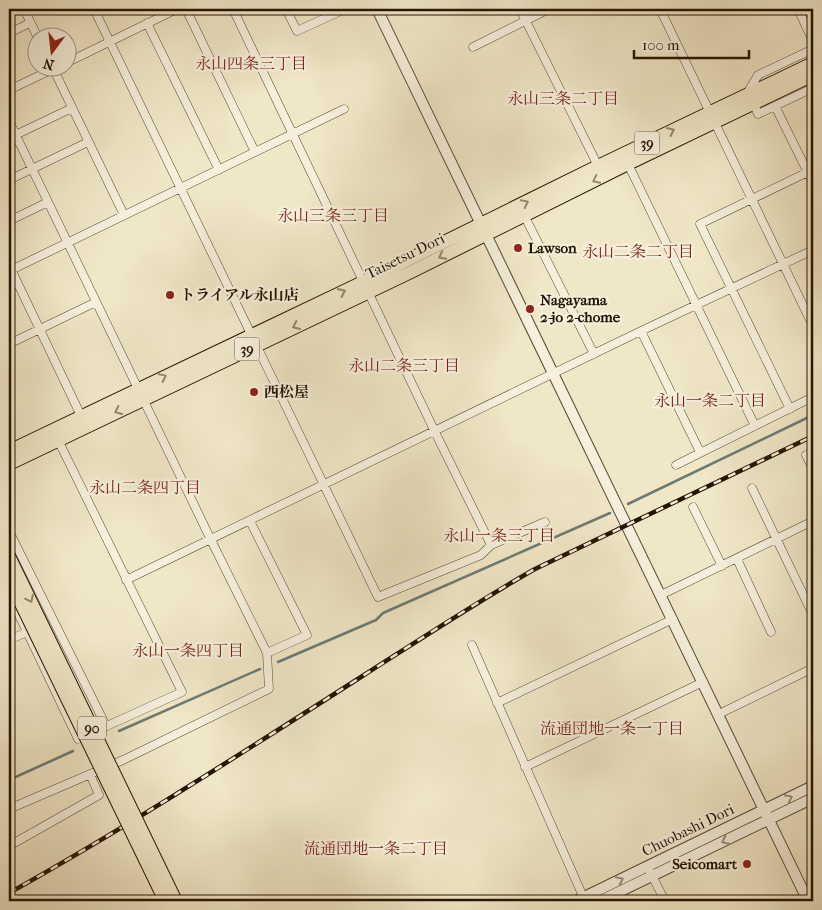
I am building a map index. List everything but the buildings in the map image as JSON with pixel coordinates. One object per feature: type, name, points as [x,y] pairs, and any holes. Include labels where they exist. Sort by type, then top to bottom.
[{"type":"main road","name":"Taisetsu Dori","points":[[751,99],[813,63]]},
{"type":"main road","name":"Taisetsu Dori","points":[[484,229],[524,215],[625,159],[712,117],[751,99],[813,75]]},
{"type":"main road","name":"Taisetsu Dori","points":[[9,450],[56,434],[84,421],[484,229],[598,166],[625,159]]},
{"type":"main road","name":"Taisetsu Dori","points":[[9,464],[56,434]]},
{"type":"main road","name":"90","points":[[9,556],[176,901]]},
{"type":"main road","name":"90","points":[[9,579],[165,901]]},
{"type":"street","points":[[24,9],[33,28]]},
{"type":"street","points":[[94,9],[378,597],[481,555],[491,545],[545,522]]},
{"type":"street","points":[[78,57],[147,23],[165,11],[177,9]]},
{"type":"street","points":[[186,9],[255,152]]},
{"type":"street","points":[[233,9],[491,545]]},
{"type":"street","points":[[286,9],[298,31],[345,9]]},
{"type":"street","points":[[377,9],[808,901]]},
{"type":"street","points":[[520,9],[598,166]]},
{"type":"street","points":[[474,47],[550,9]]},
{"type":"street","points":[[660,9],[753,198],[813,326]]},
{"type":"street","points":[[798,9],[813,41]]},
{"type":"street","points":[[9,33],[30,23]]},
{"type":"street","points":[[147,23],[219,170]]},
{"type":"street","points":[[813,49],[758,75],[751,99],[758,114],[813,88]]},
{"type":"street","points":[[9,90],[34,78]]},
{"type":"street","points":[[58,78],[124,215]]},
{"type":"street","points":[[775,106],[813,183]]},
{"type":"street","points":[[12,137],[72,108]]},
{"type":"street","points":[[84,421],[10,268],[67,243],[344,109]]},
{"type":"street","points":[[9,121],[12,137],[32,169],[267,653],[269,690],[90,774],[9,809]]},
{"type":"street","points":[[9,180],[88,142]]},
{"type":"street","points":[[625,159],[755,426]]},
{"type":"street","points":[[790,409],[700,224],[808,172]]},
{"type":"street","points":[[9,222],[48,202]]},
{"type":"street","points":[[524,215],[594,354]]},
{"type":"street","points":[[126,580],[813,250]]},
{"type":"street","points":[[9,344],[96,302]]},
{"type":"street","points":[[641,331],[700,452]]},
{"type":"street","points":[[676,465],[813,397]]},
{"type":"street","points":[[9,594],[78,739],[182,692],[56,434]]},
{"type":"street","points":[[806,455],[813,470]]},
{"type":"street","points":[[752,488],[813,615]]},
{"type":"street","points":[[693,507],[722,566]]},
{"type":"street","points":[[250,521],[306,635],[267,653]]},
{"type":"street","points":[[661,596],[813,521]]},
{"type":"street","points":[[9,531],[106,726]]},
{"type":"street","points":[[737,559],[771,632]]},
{"type":"street","points":[[497,704],[673,619]]},
{"type":"street","points":[[9,640],[27,632]]},
{"type":"street","points":[[472,645],[582,900]]},
{"type":"street","points":[[719,714],[813,668]]},
{"type":"street","points":[[525,767],[703,682]]},
{"type":"street","points":[[9,846],[99,795],[90,774]]},
{"type":"street","name":"Chuobashi Dori","points":[[582,900],[646,866],[813,786]]},
{"type":"street","name":"Chuobashi Dori","points":[[600,901],[813,798]]},
{"type":"street","points":[[646,866],[664,901]]},
{"type":"waterway","points":[[628,504],[813,415]]},
{"type":"waterway","points":[[278,662],[376,620],[383,613],[610,513]]},
{"type":"waterway","points":[[119,731],[260,669]]},
{"type":"waterway","points":[[9,780],[73,751]]},
{"type":"railway","points":[[9,893],[143,815],[447,622],[535,569],[813,436]]},
{"type":"place","name":"Lawson","points":[[518,248]]},
{"type":"place","name":"トライアル永山店","points":[[170,295]]},
{"type":"place","name":"Nagayama 2-jo 2-chome","points":[[530,309]]},
{"type":"place","name":"西松屋","points":[[254,392]]},
{"type":"place","name":"Seicomart","points":[[747,864]]},
{"type":"district","name":"永山四条三丁目","points":[[251,63]]},
{"type":"district","name":"永山三条二丁目","points":[[563,98]]},
{"type":"district","name":"永山三条三丁目","points":[[333,215]]},
{"type":"district","name":"永山二条二丁目","points":[[638,251]]},
{"type":"district","name":"永山二条三丁目","points":[[404,365]]},
{"type":"district","name":"永山一条二丁目","points":[[710,400]]},
{"type":"district","name":"永山二条四丁目","points":[[145,487]]},
{"type":"district","name":"永山一条三丁目","points":[[499,535]]},
{"type":"district","name":"永山一条四丁目","points":[[188,650]]},
{"type":"district","name":"流通団地一条一丁目","points":[[612,728]]},
{"type":"district","name":"流通団地一条二丁目","points":[[376,848]]}]
